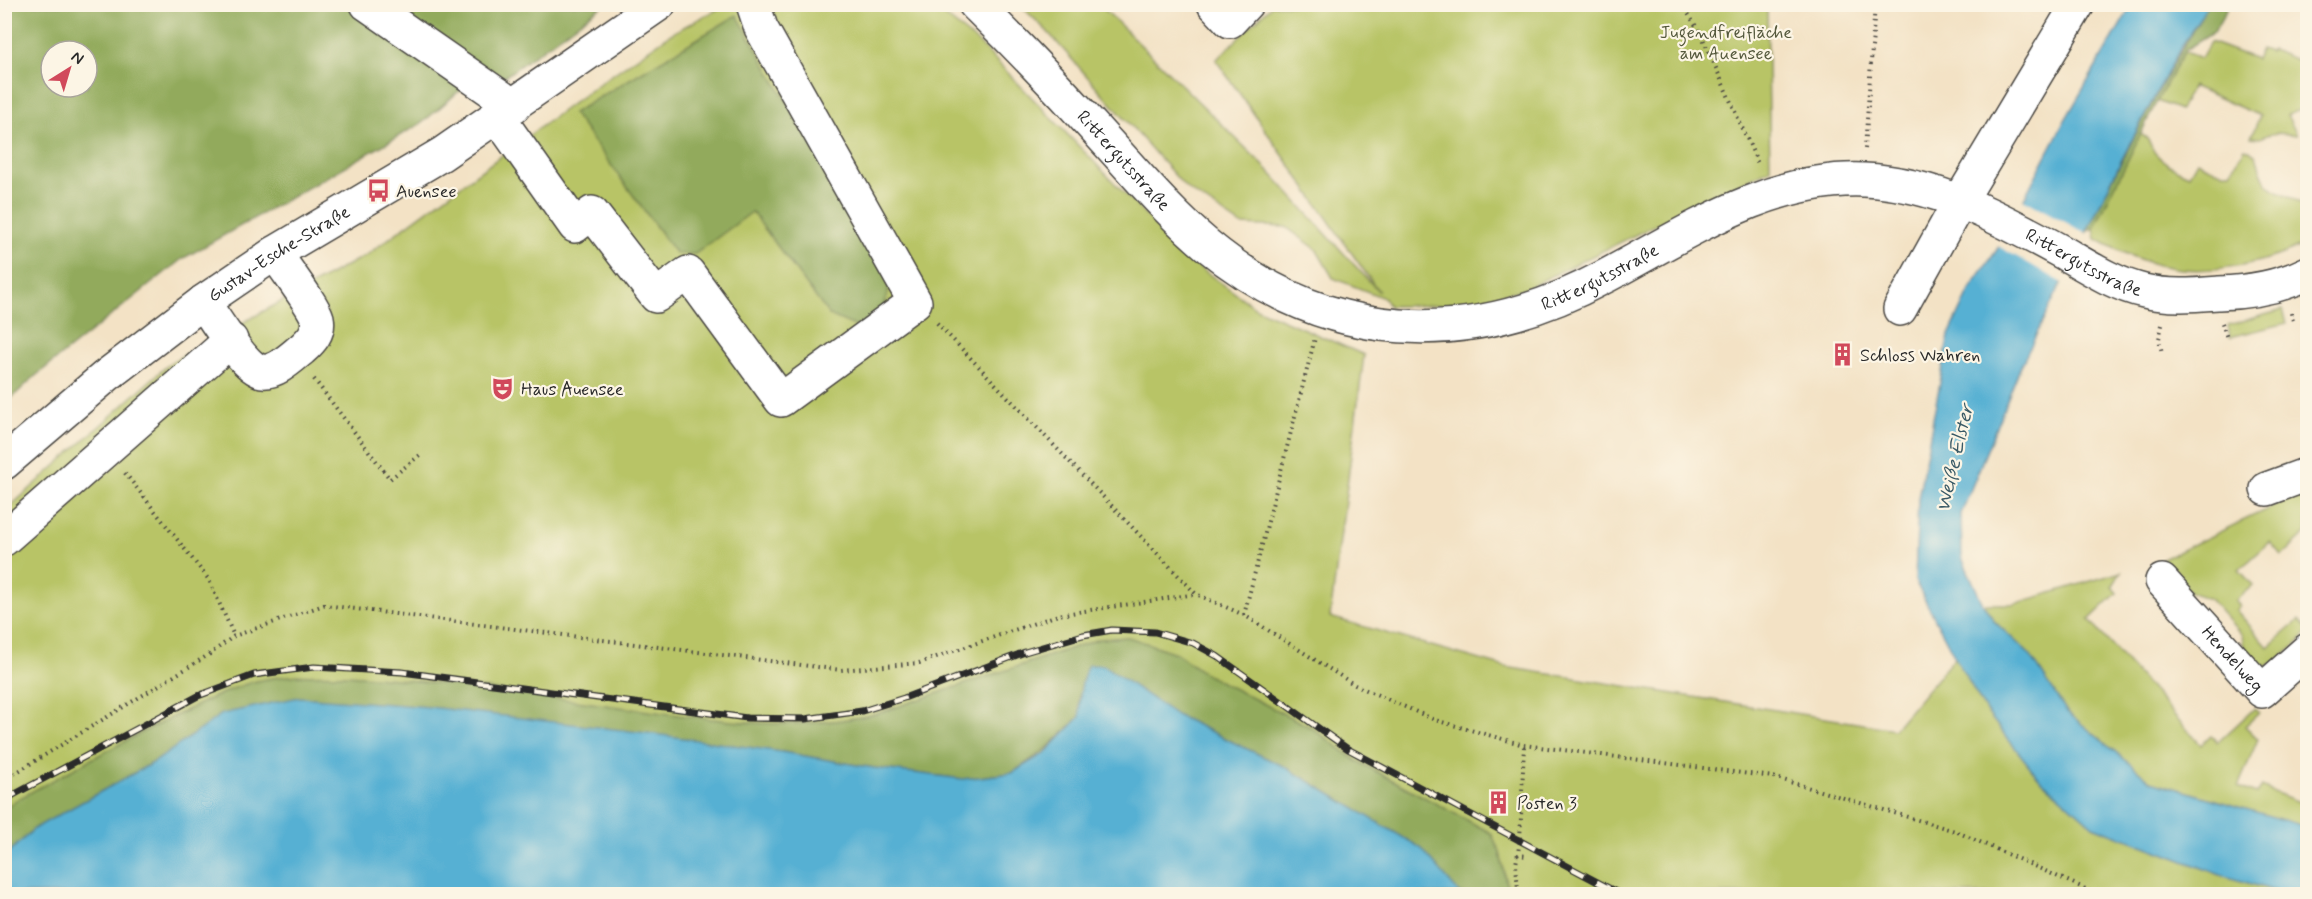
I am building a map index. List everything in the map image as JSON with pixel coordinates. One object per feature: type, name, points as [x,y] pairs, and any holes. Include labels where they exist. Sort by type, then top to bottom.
[{"type":"main road","points":[[367,4],[506,111],[575,226],[592,213],[657,296],[688,273],[781,400],[915,302],[761,28],[753,4]]},
{"type":"main road","name":"Rittergutsstraße","points":[[975,4],[1029,57],[1173,215],[1199,238],[1245,274],[1284,296],[1322,311],[1371,324],[1417,328],[1470,324],[1524,311],[1590,284],[1734,209],[1771,194],[1819,183],[1863,180],[1906,185],[1960,201],[1999,218],[2116,282],[2139,290],[2164,295],[2247,291],[2293,280],[2307,273]]},
{"type":"main road","points":[[1214,4],[1230,21],[1246,4]]},
{"type":"main road","points":[[1900,309],[1960,201],[2078,4]]},
{"type":"main road","name":"Gustav-Esche-Straße","points":[[4,463],[106,376],[203,302],[275,253],[442,154],[657,5]]},
{"type":"main road","points":[[203,302],[249,363],[262,371],[275,369],[311,341],[318,328],[317,316],[275,253]]},
{"type":"main road","points":[[4,539],[231,340]]},
{"type":"main road","points":[[2267,489],[2307,474]]},
{"type":"main road","name":"Hendelweg","points":[[2162,581],[2262,691],[2307,650]]},
{"type":"path","points":[[1682,4],[1701,34],[1771,194]]},
{"type":"path","points":[[1863,180],[1875,4]]},
{"type":"path","points":[[1244,615],[1322,311]]},
{"type":"path","points":[[2162,353],[2159,339],[2164,316]]},
{"type":"path","points":[[2221,317],[2227,338]]},
{"type":"path","points":[[938,325],[1196,594],[1244,615],[1355,685],[1435,720],[1524,745],[1773,777],[1954,831],[2097,894]]},
{"type":"path","points":[[294,356],[390,479],[420,455]]},
{"type":"path","points":[[106,449],[209,580],[234,636]]},
{"type":"path","points":[[4,780],[210,654],[234,636],[324,605],[842,670],[919,663],[1058,615],[1196,594]]},
{"type":"path","points":[[1524,745],[1520,841],[1517,855],[1518,891],[1524,894]]},
{"type":"path","points":[[1517,855],[1528,856]]},
{"type":"green space","points":[[5,5],[603,5],[507,75],[458,92],[422,123],[182,259],[33,378],[5,404]]},
{"type":"green space","points":[[726,5],[931,5],[980,44],[1188,259],[1256,308],[1364,355],[1330,617],[1505,667],[1894,729],[1955,657],[1986,711],[2039,778],[2093,826],[2218,874],[2285,894],[1460,894],[1421,848],[1080,717],[1045,753],[1012,773],[35,828],[5,856],[4,512],[171,362],[368,254],[600,83],[674,32]]},
{"type":"green space","name":"Jugendfreifläche am Auensee","points":[[1020,5],[1100,5],[1267,169],[1379,292],[1216,60],[1272,5],[1767,5],[1770,169],[1525,289],[1456,305],[1389,306],[1384,298],[1333,278],[1316,249],[1286,227],[1241,225],[1186,188],[1046,30]]},
{"type":"green space","points":[[2208,5],[2229,5],[2214,32],[2185,50],[2094,228],[2086,233],[2144,117]]},
{"type":"green space","points":[[737,15],[891,283],[881,313],[859,328],[829,315],[752,212],[695,254],[676,254],[573,113]]},
{"type":"green space","points":[[2210,42],[2256,59],[2261,49],[2270,52],[2272,50],[2297,60],[2303,44],[2307,45],[2307,125],[2299,110],[2287,115],[2297,135],[2278,133],[2260,138],[2251,137],[2260,116],[2192,86],[2180,110],[2157,101],[2184,52],[2201,58]]},
{"type":"green space","points":[[2140,134],[2148,140],[2162,160],[2189,175],[2197,161],[2221,172],[2231,172],[2245,148],[2250,151],[2257,159],[2264,178],[2270,186],[2294,199],[2307,210],[2307,242],[2277,256],[2259,261],[2221,268],[2185,269],[2150,263],[2096,239],[2094,228]]},
{"type":"green space","points":[[2283,310],[2287,323],[2230,337],[2228,325]]},
{"type":"green space","points":[[2307,490],[2307,533],[2282,556],[2270,542],[2239,570],[2253,585],[2235,601],[2240,606],[2236,610],[2268,647],[2299,620],[2307,629],[2307,634],[2286,654],[2262,667],[2245,655],[2242,635],[2210,599],[2190,592],[2161,560]]},
{"type":"green space","points":[[2121,572],[2112,587],[2117,593],[2089,620],[2201,745],[2211,736],[2218,742],[2254,709],[2259,713],[2245,726],[2258,739],[2238,787],[2256,794],[2261,787],[2307,805],[2307,827],[2151,781],[2067,712],[2030,655],[1995,622],[1983,604],[2014,604]]},
{"type":"green space","points":[[1128,637],[1176,653],[1207,675],[1312,728],[1357,761],[1491,833],[1500,852],[1508,894],[1460,894],[1421,848],[1285,767],[1176,715],[1103,665],[1079,696],[1080,717],[1046,749],[1012,773],[963,779],[874,768],[782,752],[224,714],[156,761],[35,828],[5,856],[5,808],[18,799],[166,720],[228,691],[261,680],[308,675],[362,676],[471,687],[725,720],[754,723],[814,723],[876,714],[1099,639]]},
{"type":"water","name":"Weiße Elster","points":[[2132,5],[2208,5],[2181,47],[2124,155],[2020,368],[1961,514],[1962,558],[1983,604],[1995,622],[2030,655],[2067,712],[2151,781],[2307,827],[2307,894],[2285,894],[2218,874],[2093,826],[2039,778],[1986,711],[1915,581],[1918,498],[1949,335],[1972,286],[1998,248],[2065,120]]},
{"type":"water","points":[[1088,665],[1103,665],[1176,715],[1285,767],[1421,848],[1460,894],[5,894],[5,856],[35,828],[156,761],[222,714],[299,697],[429,707],[647,733],[874,768],[963,779],[1012,773],[1045,753],[1080,717],[1083,678]]},
{"type":"pier","points":[[2021,198],[2089,235],[2065,284],[1996,245]]},
{"type":"railway","points":[[4,800],[198,696],[254,675],[314,667],[402,672],[747,718],[805,719],[862,711],[904,698],[1025,652],[1083,635],[1112,630],[1155,632],[1193,643],[1217,656],[1348,749],[1620,894]]},
{"type":"place","name":"Auensee","points":[[378,191]]},
{"type":"place","name":"Schloss Wahren","points":[[1842,355]]},
{"type":"place","name":"Haus Auensee","points":[[503,389]]},
{"type":"place","name":"Posten 3","points":[[1499,803]]}]
